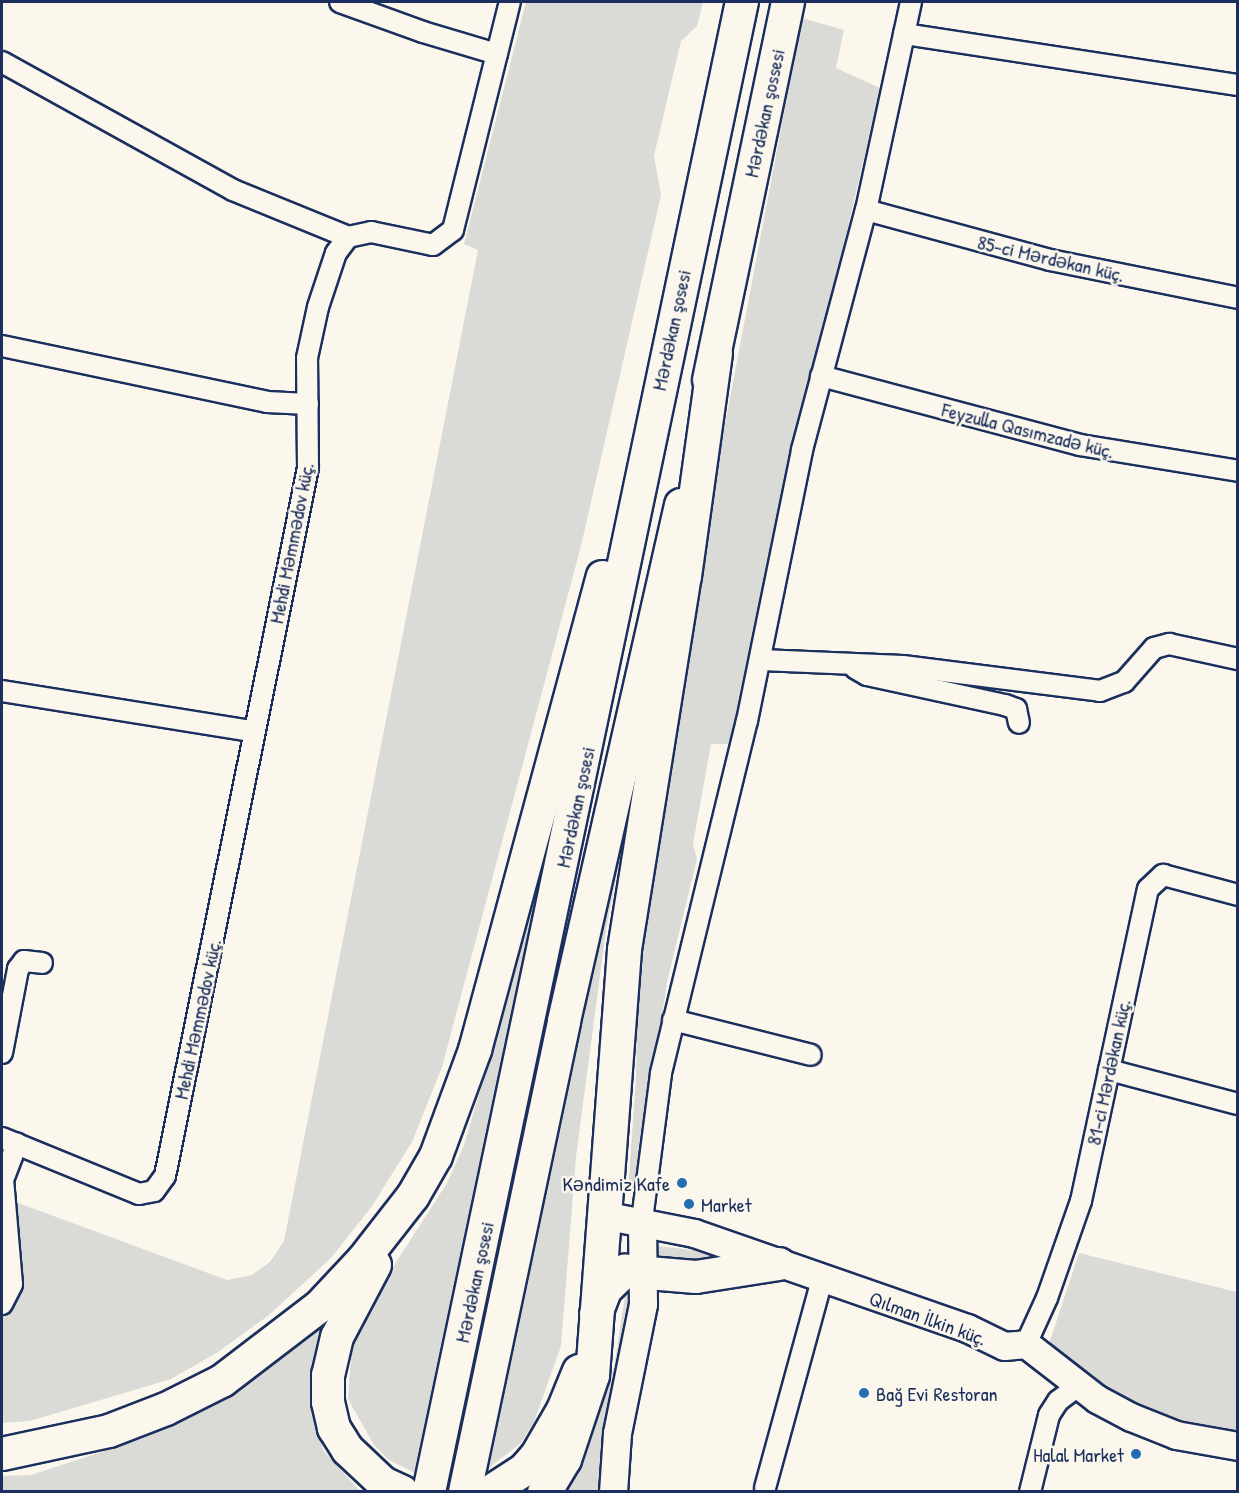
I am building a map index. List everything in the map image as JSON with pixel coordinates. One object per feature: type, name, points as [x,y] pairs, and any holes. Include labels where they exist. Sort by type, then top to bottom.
[{"type":"highway","points":[[544,1491],[564,1460],[582,1412],[592,1375],[600,1302],[603,1215],[624,949],[684,576],[715,353]]},
{"type":"main road","name":"Mərdəkan şosesi","points":[[429,1491],[610,642],[668,341],[742,2]]},
{"type":"main road","name":"Mərdəkan şossesi","points":[[740,225],[788,2]]},
{"type":"main road","name":"Mərdəkan şosesi","points":[[465,1491],[564,1021],[715,353],[740,225]]},
{"type":"main road","points":[[402,1491],[383,1483],[348,1450],[334,1428],[328,1402],[328,1375],[338,1337],[355,1300],[436,1156],[474,1050],[668,341]]},
{"type":"main road","points":[[2,1454],[109,1431],[166,1409],[222,1381],[320,1306],[363,1260],[413,1196]]},
{"type":"main road","points":[[490,1491],[524,1470],[548,1439],[575,1382],[600,1302],[619,1274],[645,1272],[696,1277],[779,1264]]},
{"type":"street","points":[[340,2],[423,33],[497,54]]},
{"type":"street","points":[[2,62],[233,190],[348,237],[371,232],[433,245],[453,230],[510,2]]},
{"type":"street","points":[[613,1491],[617,1433],[641,1319],[645,1272],[642,1220],[659,1084],[760,660],[821,376],[866,210],[911,2]]},
{"type":"street","points":[[904,34],[1238,85]]},
{"type":"street","name":"85-ci Mərdəkan küç.","points":[[866,210],[1050,260],[1238,298]]},
{"type":"street","name":"Mehdi Məmmədov küç.","points":[[9,1141],[139,1194],[154,1191],[165,1176],[253,731],[308,468],[310,337],[329,270],[348,237]]},
{"type":"street","points":[[2,346],[267,402],[308,404]]},
{"type":"street","name":"Feyzulla Qasımzadə küç.","points":[[821,376],[1080,445],[1238,471]]},
{"type":"street","points":[[760,660],[903,666],[1100,691],[1124,682],[1154,648],[1169,644],[1238,659]]},
{"type":"street","points":[[851,663],[867,675],[1005,705],[1016,709],[1019,723]]},
{"type":"street","points":[[2,691],[253,731]]},
{"type":"street","name":"81-ci Mərdəkan küç.","points":[[1026,1344],[1047,1298],[1081,1201],[1148,889],[1163,875],[1238,895]]},
{"type":"street","points":[[2,1053],[18,969],[24,961],[42,963]]},
{"type":"street","points":[[673,1020],[811,1055]]},
{"type":"street","points":[[1109,1071],[1238,1104]]},
{"type":"street","points":[[2,1304],[12,1284],[2,1180],[9,1141]]},
{"type":"street","name":"Qılman İlkin küç.","points":[[603,1215],[642,1220],[694,1233],[967,1328],[1004,1346],[1026,1344]]},
{"type":"street","points":[[765,1488],[822,1279]]},
{"type":"street","points":[[1026,1344],[1078,1386],[1115,1409],[1155,1427],[1238,1446]]},
{"type":"street","points":[[1030,1491],[1049,1415],[1058,1401],[1078,1386]]},
{"type":"shaded area","points":[[526,2],[703,2],[697,26],[681,41],[654,156],[661,195],[581,546],[442,1067],[412,1142],[372,1206],[331,1258],[269,1315],[218,1352],[171,1379],[30,1421],[2,1423],[2,1197],[227,1280],[252,1275],[270,1262],[284,1241],[478,250],[464,244]]},
{"type":"shaded area","points":[[802,18],[844,30],[836,68],[880,88],[729,744],[711,744],[693,844],[697,859],[667,982],[636,1189],[628,1189],[636,1080],[638,951],[686,630]]},
{"type":"shaded area","points":[[645,731],[606,930],[576,1157],[561,1346],[534,1422],[520,1444],[483,1472],[553,1118]]},
{"type":"shaded area","points":[[573,752],[415,1473],[389,1460],[374,1445],[348,1399],[352,1344],[370,1303],[447,1183],[464,1145],[497,1034],[554,796]]},
{"type":"shaded area","points":[[659,1246],[707,1252],[723,1266],[657,1267]]},
{"type":"shaded area","points":[[1079,1253],[1237,1292],[1237,1433],[1169,1418],[1115,1396],[1049,1344]]},
{"type":"shaded area","points":[[625,1296],[635,1297],[603,1438],[601,1491],[561,1492],[591,1429],[614,1367]]},
{"type":"shaded area","points":[[325,1324],[310,1389],[323,1450],[360,1491],[2,1492],[2,1476],[31,1475],[141,1439],[232,1396]]},
{"type":"place","name":"Kəndimiz Kafe","points":[[682,1183]]},
{"type":"place","name":"Market","points":[[689,1204]]},
{"type":"place","name":"Bağ Evi Restoran","points":[[864,1393]]},
{"type":"place","name":"Halal Market","points":[[1136,1454]]}]
